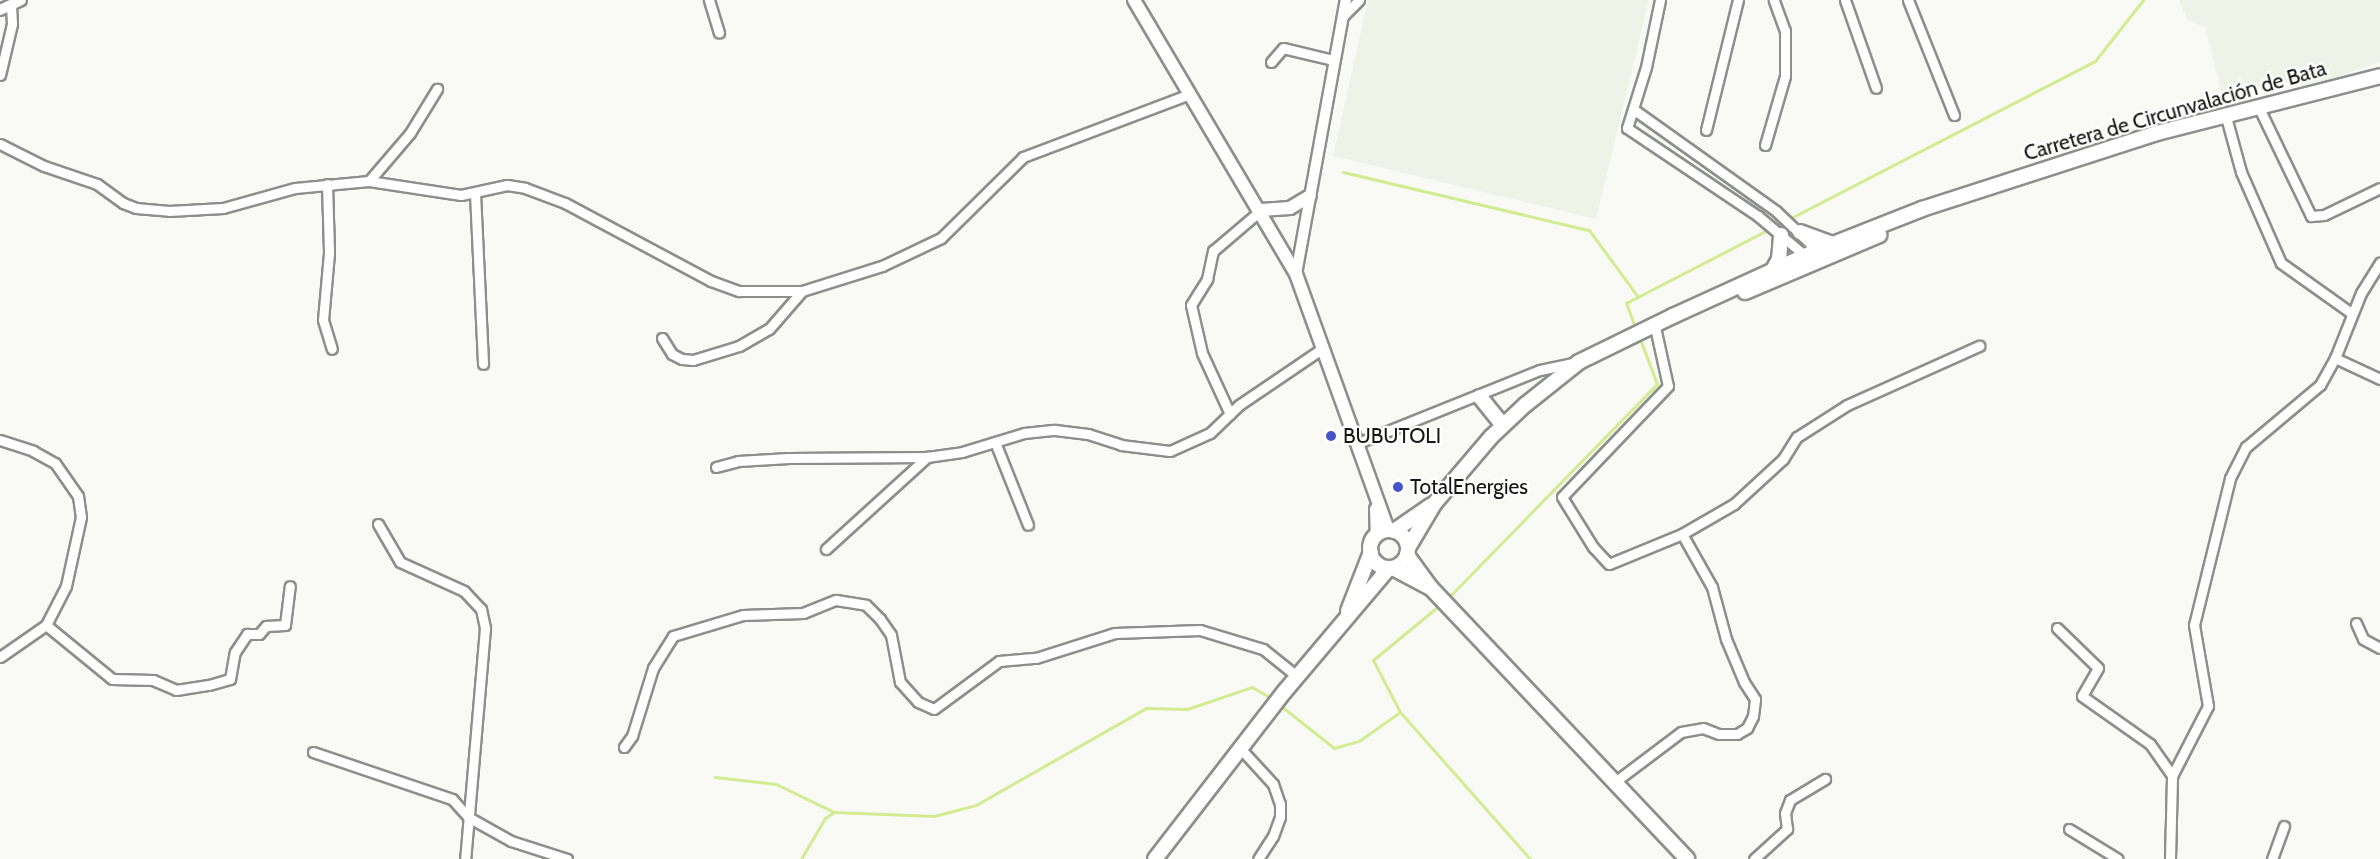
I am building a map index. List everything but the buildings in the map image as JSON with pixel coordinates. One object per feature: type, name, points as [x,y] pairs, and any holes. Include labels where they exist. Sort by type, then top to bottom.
[{"type":"main road","points":[[1134,0],[1261,210],[1296,274],[1358,443],[1386,532]]},
{"type":"main road","name":"Carretera de Circunvalación de Bata","points":[[1655,327],[1773,270],[1815,257],[1833,243],[1949,202],[2134,140],[2380,76]]},
{"type":"main road","points":[[1261,210],[1290,208],[1310,196]]},
{"type":"main road","name":"Carretera de Circunvalación de Bata","points":[[1408,551],[1434,504],[1503,425],[1579,362],[1815,257],[1949,202]]},
{"type":"main road","points":[[1798,230],[1833,243]]},
{"type":"main road","points":[[1773,270],[1779,259],[1780,234]]},
{"type":"main road","points":[[1480,397],[1503,425]]},
{"type":"main road","name":"Carretera de Circunvalación de Bata","points":[[1386,532],[1434,504]]},
{"type":"main road","points":[[1386,532],[1404,537],[1408,551],[1434,591],[1616,781],[1687,859]]},
{"type":"main road","points":[[1344,621],[1371,552],[1386,532]]},
{"type":"main road","points":[[1155,859],[1285,691],[1344,621],[1408,551]]},
{"type":"main road","points":[[1371,552],[1375,561],[1434,591]]},
{"type":"street","points":[[0,75],[12,24],[5,8],[21,0]]},
{"type":"street","points":[[709,0],[719,33]]},
{"type":"street","points":[[1296,274],[1333,60],[1346,0]]},
{"type":"street","points":[[1342,17],[1359,0]]},
{"type":"street","points":[[1660,0],[1627,128],[1631,133],[1758,216],[1815,257]]},
{"type":"street","points":[[1706,130],[1738,0]]},
{"type":"street","points":[[1765,146],[1785,76],[1785,30],[1774,0]]},
{"type":"street","points":[[1845,0],[1876,88]]},
{"type":"street","points":[[1908,0],[1954,115]]},
{"type":"street","points":[[1271,62],[1283,48],[1333,60]]},
{"type":"street","points":[[369,181],[410,133],[437,89]]},
{"type":"street","points":[[0,144],[44,166],[97,184],[123,204],[143,209],[223,208],[295,188],[369,181],[461,195],[507,185],[565,203],[669,260],[739,291],[802,291],[882,266],[941,238],[1023,158],[1190,94]]},
{"type":"street","points":[[2259,108],[2311,216],[2324,215],[2380,188]]},
{"type":"street","points":[[1633,110],[1776,211],[1798,230],[1815,257]]},
{"type":"street","points":[[2226,117],[2241,172],[2281,263],[2351,313]]},
{"type":"street","points":[[327,184],[329,252],[323,320],[332,349]]},
{"type":"street","points":[[476,193],[483,364]]},
{"type":"street","points":[[1230,414],[1202,353],[1191,305],[1207,279],[1213,251],[1261,210]]},
{"type":"street","points":[[2170,859],[2172,776],[2208,706],[2194,625],[2234,467],[2246,447],[2320,385],[2335,358],[2351,313],[2380,263]]},
{"type":"street","points":[[662,338],[672,354],[682,359],[693,360],[739,346],[769,329],[802,291]]},
{"type":"street","points":[[1655,327],[1668,386],[1562,497],[1593,548],[1609,564],[1682,534],[1734,504],[1783,459],[1797,437],[1847,405],[1979,346]]},
{"type":"street","points":[[716,467],[738,461],[789,458],[927,457],[1024,433],[1055,430],[1088,434],[1121,445],[1170,451],[1195,443],[1230,414],[1323,348]]},
{"type":"street","points":[[2335,358],[2380,379]]},
{"type":"street","points":[[1358,443],[1480,397],[1540,370],[1579,362]]},
{"type":"street","points":[[0,440],[33,451],[55,463],[78,496],[81,517],[78,544],[66,586],[46,625],[0,657]]},
{"type":"street","points":[[994,442],[1028,525]]},
{"type":"street","points":[[825,549],[927,457]]},
{"type":"street","points":[[378,524],[400,562],[464,591],[481,609],[486,628],[465,859]]},
{"type":"street","points":[[1616,781],[1681,732],[1703,728],[1719,735],[1737,734],[1748,728],[1753,716],[1755,699],[1744,682],[1725,639],[1712,587],[1682,534]]},
{"type":"street","points":[[46,625],[112,679],[153,680],[176,690],[209,685],[230,679],[235,652],[247,634],[259,634],[266,626],[285,625],[290,586]]},
{"type":"street","points":[[624,747],[632,736],[653,668],[673,636],[743,615],[803,613],[836,600],[866,605],[880,619],[891,635],[900,682],[918,702],[934,709],[999,661],[1027,660],[1126,632],[1200,630],[1263,649],[1298,677]]},
{"type":"street","points":[[2356,623],[2363,639],[2380,648]]},
{"type":"street","points":[[2057,628],[2098,668],[2082,696],[2150,744],[2172,776]]},
{"type":"street","points":[[1240,748],[1273,784],[1280,804],[1273,836],[1257,859]]},
{"type":"street","points":[[314,752],[444,796],[468,817],[511,841],[567,859]]},
{"type":"street","points":[[1754,859],[1787,829],[1785,813],[1790,800],[1825,779]]},
{"type":"street","points":[[2272,859],[2284,826]]},
{"type":"street","points":[[2069,829],[2118,859]]},
{"type":"shaded area","points":[[1368,0],[1649,0],[1596,219],[1333,156]]},
{"type":"shaded area","points":[[2179,0],[2380,0],[2380,62],[2328,80],[2293,85],[2284,81],[2223,97],[2205,27],[2187,20]]},
{"type":"waterway","points":[[1636,330],[1626,303],[2095,61],[2143,0]]},
{"type":"waterway","points":[[1343,172],[1589,230],[1638,297]]},
{"type":"waterway","points":[[1446,600],[1657,384],[1640,339]]},
{"type":"waterway","points":[[1281,706],[1334,748],[1359,741],[1400,712],[1373,660],[1441,604]]},
{"type":"waterway","points":[[801,859],[825,818],[834,812],[934,816],[976,805],[1146,708],[1187,709],[1252,687],[1273,699]]},
{"type":"waterway","points":[[1400,712],[1530,859]]},
{"type":"waterway","points":[[715,777],[776,784],[834,812]]},
{"type":"place","name":"BUBUTOLI","points":[[1331,436]]},
{"type":"place","name":"TotalEnergies","points":[[1398,487]]}]
